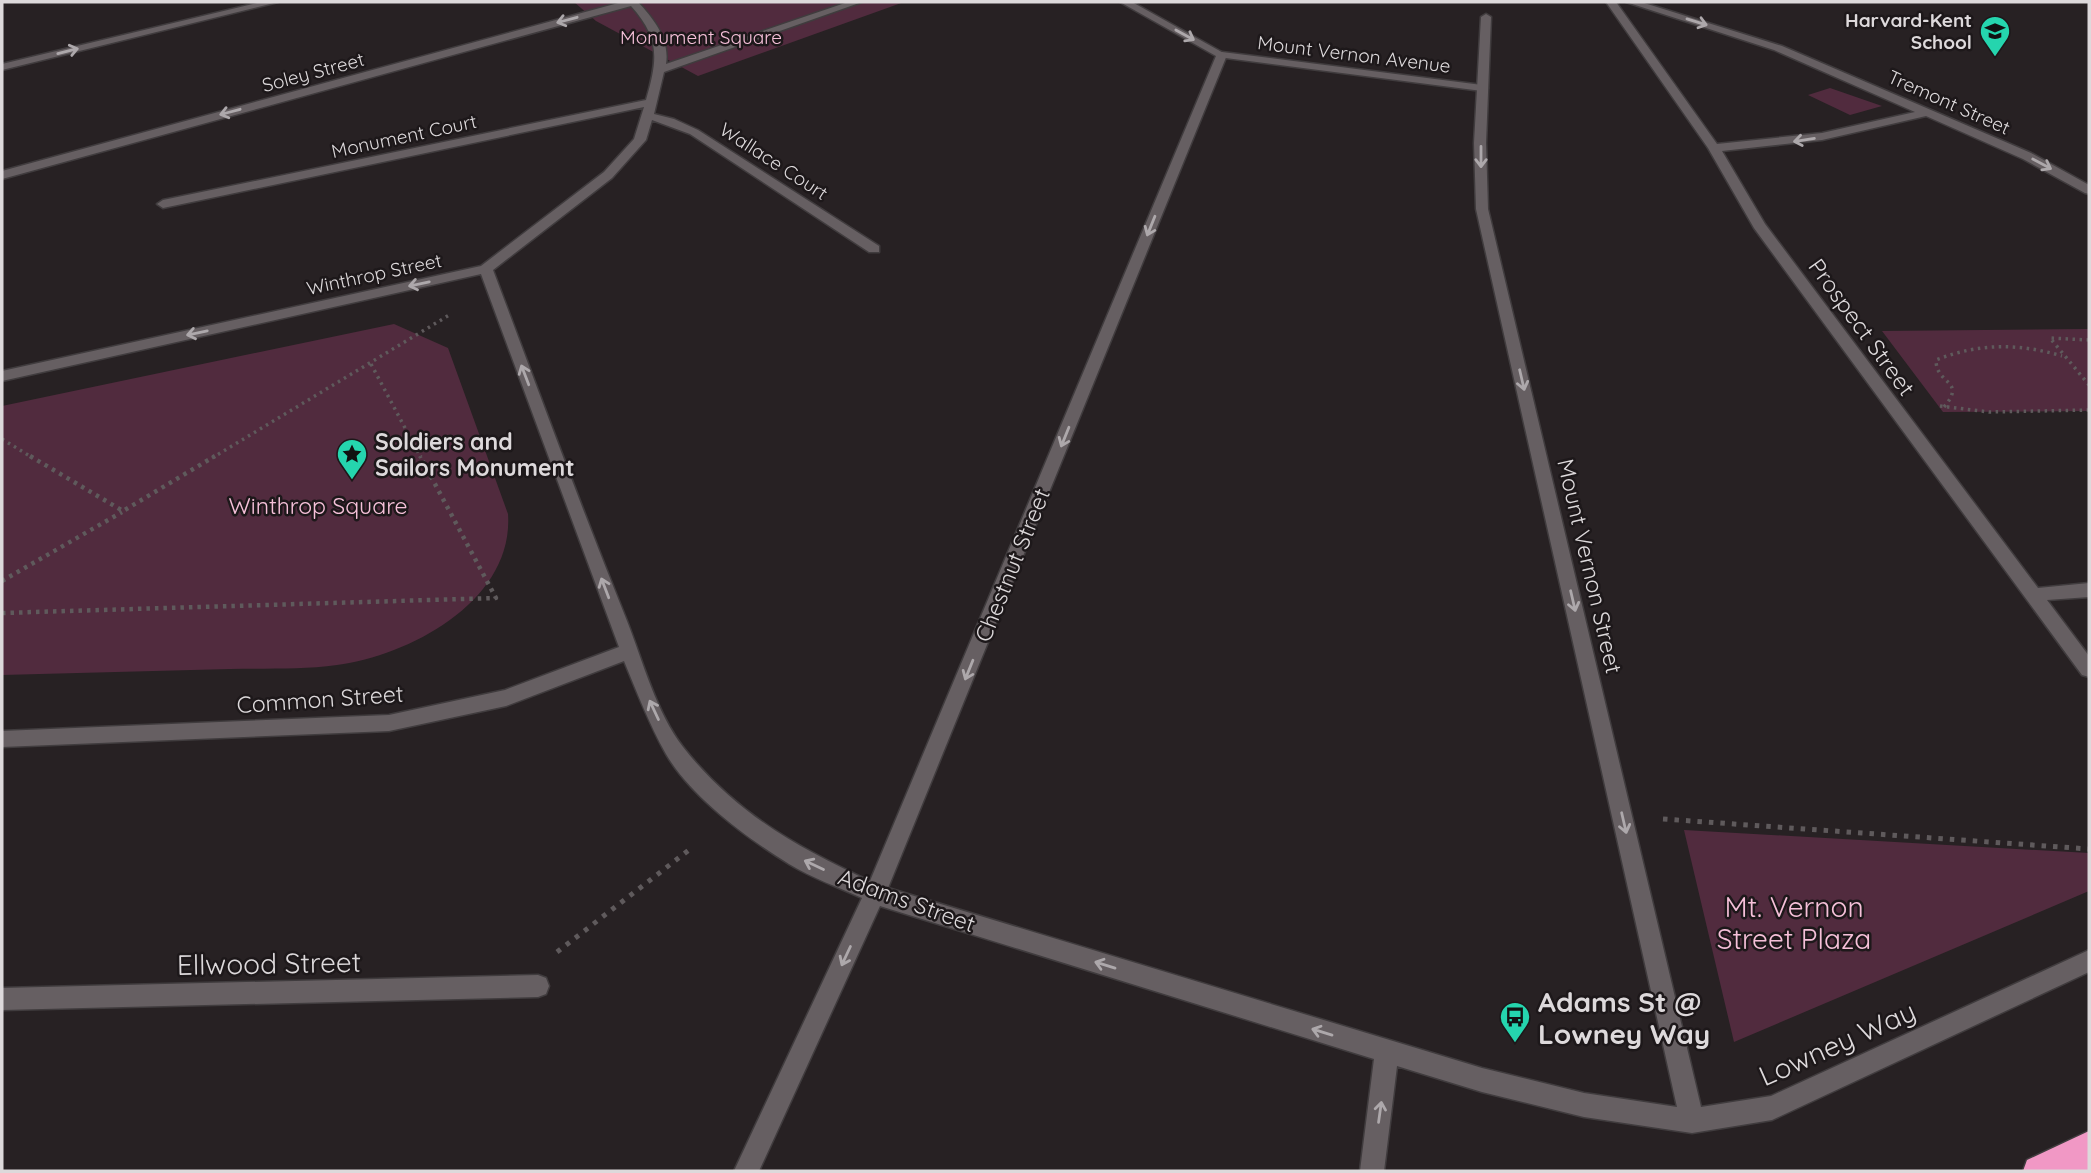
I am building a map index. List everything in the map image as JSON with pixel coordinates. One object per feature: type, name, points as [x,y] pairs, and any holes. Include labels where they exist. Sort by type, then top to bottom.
[{"type":"highway","points":[[2038,1171],[2089,1146]]},
{"type":"highway","points":[[2073,1171],[2089,1163]]},
{"type":"street","points":[[2,67],[273,2]]},
{"type":"street","points":[[633,2],[652,23],[659,38],[662,54],[660,70],[857,2]]},
{"type":"street","name":"Soley Street","points":[[2,175],[633,2]]},
{"type":"street","points":[[1125,2],[1222,55]]},
{"type":"street","name":"Prospect Street","points":[[1611,2],[1714,148],[1759,225],[2089,670]]},
{"type":"street","name":"Tremont Street","points":[[1632,2],[1777,48],[2027,156],[2089,190]]},
{"type":"street","name":"Mount Vernon Street","points":[[1486,17],[1480,144],[1482,209],[1692,1121]]},
{"type":"street","name":"Mount Vernon Avenue","points":[[1222,55],[1482,88]]},
{"type":"street","name":"Chestnut Street","points":[[746,1171],[876,894],[1222,55]]},
{"type":"street","name":"Winthrop Street","points":[[2,376],[486,269],[622,163],[640,140],[660,70]]},
{"type":"street","name":"Monument Court","points":[[163,204],[652,102]]},
{"type":"street","points":[[1714,148],[1759,146],[1871,128],[1928,112]]},
{"type":"street","name":"Wallace Court","points":[[648,116],[694,132],[874,249]]},
{"type":"street","name":"Adams Street","points":[[486,269],[652,707],[674,750],[705,787],[750,825],[798,858],[876,894],[1387,1052]]},
{"type":"street","points":[[2032,596],[2089,590]]},
{"type":"street","name":"Common Street","points":[[2,739],[389,723],[506,698],[630,652]]},
{"type":"street","name":"Lowney Way","points":[[1387,1052],[1482,1080],[1584,1105],[1692,1121],[1772,1108],[2089,961]]},
{"type":"street","name":"Ellwood Street","points":[[2,999],[538,986]]},
{"type":"street","points":[[1372,1171],[1387,1052]]},
{"type":"path","points":[[2,582],[454,312]]},
{"type":"path","points":[[2089,340],[2050,338],[2062,356],[2089,385]]},
{"type":"path","points":[[1944,407],[1954,395],[1954,390],[1936,368],[1937,360],[1955,352],[2010,344],[2062,356]]},
{"type":"path","points":[[2,613],[496,598],[371,364]]},
{"type":"path","points":[[1937,406],[1989,412],[2089,410]]},
{"type":"path","points":[[2,439],[123,511]]},
{"type":"path","points":[[1662,818],[2089,849]]},
{"type":"path","points":[[547,960],[689,850]]},
{"type":"green space","name":"Monument Square","points":[[574,2],[904,2],[698,76],[596,21]]},
{"type":"green space","points":[[1830,88],[1882,106],[1850,115],[1808,95]]},
{"type":"green space","name":"Winthrop Square","points":[[394,324],[448,348],[508,514],[505,545],[494,572],[476,597],[452,618],[425,636],[366,659],[337,665],[2,675],[2,406]]},
{"type":"green space","points":[[2089,329],[2089,411],[1943,412],[1882,331]]},
{"type":"green space","name":"Mt. Vernon Street Plaza","points":[[1684,830],[2089,853],[2089,891],[1734,1042]]},
{"type":"place","name":"Harvard-Kent School","points":[[1995,58]]},
{"type":"place","name":"Soldiers and Sailors Monument","points":[[352,481]]},
{"type":"place","name":"Adams St @ Lowney Way","points":[[1515,1044]]}]
